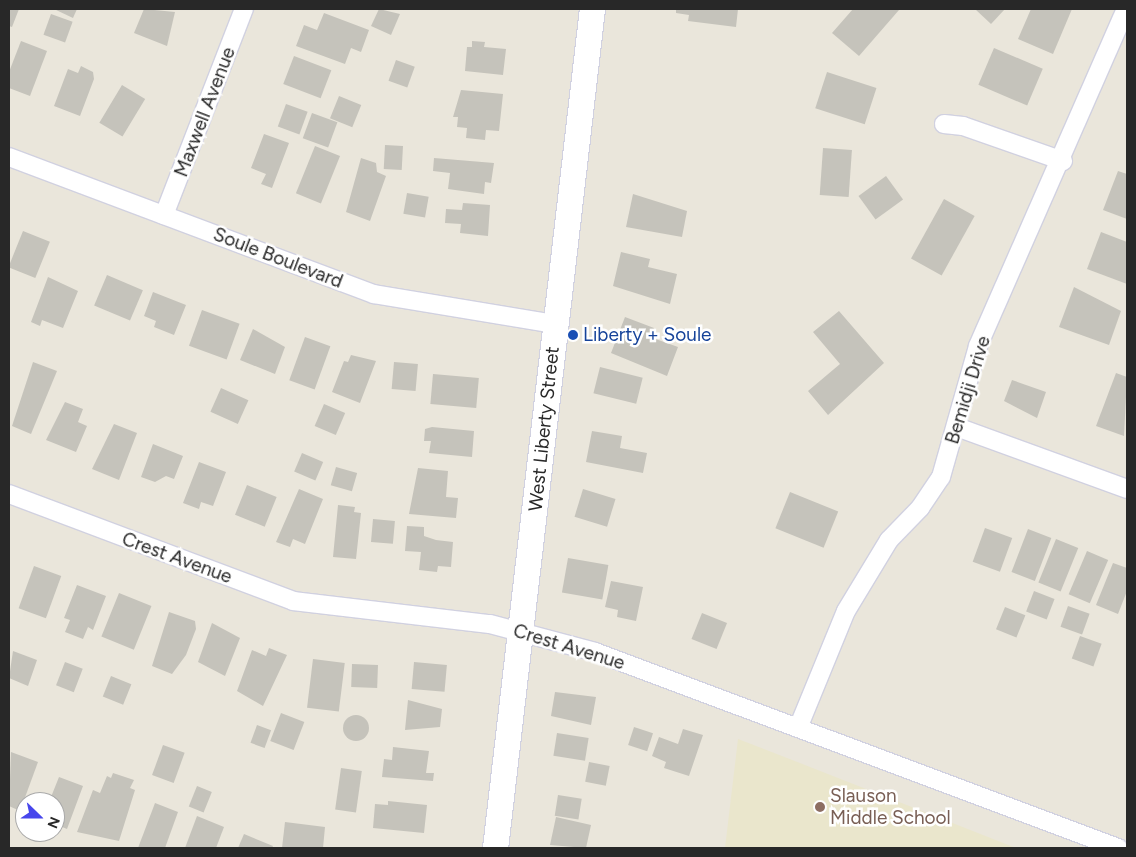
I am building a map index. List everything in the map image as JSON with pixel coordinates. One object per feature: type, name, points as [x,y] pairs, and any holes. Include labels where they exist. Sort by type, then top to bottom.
[{"type":"main road","name":"West Liberty Street","points":[[495,848],[592,9]]},
{"type":"street","name":"Maxwell Avenue","points":[[164,215],[244,9]]},
{"type":"street","name":"Bemidji Drive","points":[[798,728],[846,611],[889,540],[920,508],[941,477],[957,427],[978,346],[1063,161],[1126,9]]},
{"type":"street","points":[[944,124],[964,126],[1063,161]]},
{"type":"street","name":"Soule Boulevard","points":[[9,157],[374,294],[556,324]]},
{"type":"street","points":[[957,427],[1127,489]]},
{"type":"street","name":"Crest Avenue","points":[[9,494],[293,601],[482,623],[595,652],[798,728],[1088,843],[1118,848]]},
{"type":"shaded area","name":"Slauson Middle School","points":[[738,739],[805,765],[1016,848],[725,848]]},
{"type":"building","points":[[9,9],[19,9],[12,27],[9,26]]},
{"type":"building","points":[[54,9],[77,9],[73,18]]},
{"type":"building","points":[[144,9],[175,12],[167,46],[134,33]]},
{"type":"building","points":[[379,9],[400,14],[391,35],[371,26]]},
{"type":"building","points":[[676,9],[738,9],[736,27],[688,21],[689,15],[676,13]]},
{"type":"building","points":[[853,9],[899,10],[859,56],[832,33]]},
{"type":"building","points":[[975,9],[1005,9],[991,24]]},
{"type":"building","points":[[1031,9],[1072,9],[1053,54],[1018,39]]},
{"type":"building","points":[[324,13],[369,30],[361,52],[351,48],[345,64],[296,46],[304,25],[317,30]]},
{"type":"building","points":[[51,14],[73,22],[65,43],[43,35]]},
{"type":"building","points":[[21,41],[47,51],[30,96],[9,88],[9,72]]},
{"type":"building","points":[[472,41],[485,42],[484,47],[506,49],[503,75],[465,71],[467,47],[472,47]]},
{"type":"building","points":[[994,48],[1043,69],[1027,106],[978,85]]},
{"type":"building","points":[[294,56],[331,70],[321,98],[283,84]]},
{"type":"building","points":[[396,60],[415,67],[407,88],[388,81]]},
{"type":"building","points":[[81,66],[93,72],[94,79],[80,116],[54,106],[68,69],[78,73]]},
{"type":"building","points":[[827,72],[876,88],[865,124],[815,108]]},
{"type":"building","points":[[122,85],[145,99],[122,137],[99,123]]},
{"type":"building","points":[[461,90],[503,94],[499,131],[486,130],[485,140],[466,138],[467,128],[457,127],[458,117],[453,117]]},
{"type":"building","points":[[339,96],[361,105],[352,127],[330,118]]},
{"type":"building","points":[[286,104],[308,112],[299,134],[278,127]]},
{"type":"building","points":[[312,113],[337,122],[328,148],[303,138]]},
{"type":"building","points":[[264,134],[289,143],[272,188],[261,184],[266,174],[251,168]]},
{"type":"building","points":[[385,145],[403,146],[402,170],[384,169]]},
{"type":"building","points":[[315,146],[340,156],[321,203],[296,193]]},
{"type":"building","points":[[823,148],[852,150],[849,197],[820,195]]},
{"type":"building","points":[[361,158],[376,163],[377,172],[386,176],[370,221],[346,212]]},
{"type":"building","points":[[434,158],[494,163],[491,183],[485,182],[484,194],[448,189],[450,173],[433,171]]},
{"type":"building","points":[[1118,171],[1127,174],[1127,219],[1103,210]]},
{"type":"building","points":[[886,176],[903,199],[876,219],[858,196]]},
{"type":"building","points":[[407,193],[429,197],[425,218],[403,214]]},
{"type":"building","points":[[633,194],[687,211],[682,237],[626,227]]},
{"type":"building","points":[[944,199],[975,216],[942,275],[911,258]]},
{"type":"building","points":[[463,203],[490,205],[488,236],[460,233],[461,224],[445,223],[446,209],[462,210]]},
{"type":"building","points":[[23,231],[50,242],[35,278],[9,267]]},
{"type":"building","points":[[1101,232],[1127,242],[1127,284],[1087,269]]},
{"type":"building","points":[[621,252],[650,259],[648,267],[677,274],[670,304],[613,286]]},
{"type":"building","points":[[107,275],[143,290],[130,321],[94,305]]},
{"type":"building","points":[[48,277],[78,291],[63,328],[42,320],[40,326],[31,322]]},
{"type":"building","points":[[1074,287],[1121,311],[1109,345],[1059,327]]},
{"type":"building","points":[[153,292],[186,305],[174,335],[154,327],[156,321],[144,316]]},
{"type":"building","points":[[202,310],[240,324],[227,359],[189,346]]},
{"type":"building","points":[[839,311],[884,363],[828,415],[808,391],[840,364],[813,332]]},
{"type":"building","points":[[625,317],[654,328],[650,337],[678,347],[667,376],[611,353]]},
{"type":"building","points":[[253,329],[285,347],[275,374],[240,360]]},
{"type":"building","points":[[305,337],[330,346],[315,389],[289,380]]},
{"type":"building","points":[[351,355],[376,361],[360,403],[332,392],[344,361],[348,362]]},
{"type":"building","points":[[33,362],[57,371],[31,434],[12,426]]},
{"type":"building","points":[[394,362],[418,364],[416,391],[392,389]]},
{"type":"building","points":[[600,367],[643,378],[636,404],[593,393]]},
{"type":"building","points":[[1116,373],[1127,377],[1124,436],[1096,426]]},
{"type":"building","points":[[433,374],[479,378],[476,408],[430,404]]},
{"type":"building","points":[[1012,380],[1046,392],[1037,418],[1004,401]]},
{"type":"building","points":[[221,388],[248,400],[238,424],[210,412]]},
{"type":"building","points":[[65,402],[83,409],[78,422],[87,426],[76,452],[46,440]]},
{"type":"building","points":[[324,404],[345,413],[336,435],[315,426]]},
{"type":"building","points":[[114,424],[137,433],[119,480],[92,469]]},
{"type":"building","points":[[432,427],[474,431],[472,457],[429,453],[431,441],[424,441],[425,429]]},
{"type":"building","points":[[592,431],[622,436],[620,448],[647,453],[643,473],[586,462]]},
{"type":"building","points":[[153,444],[183,456],[174,479],[166,476],[155,482],[141,477]]},
{"type":"building","points":[[302,453],[323,462],[315,480],[294,471]]},
{"type":"building","points":[[199,462],[226,472],[213,506],[201,502],[199,509],[183,503]]},
{"type":"building","points":[[336,467],[357,473],[352,491],[331,485]]},
{"type":"building","points":[[418,468],[448,471],[446,497],[458,498],[456,518],[409,514]]},
{"type":"building","points":[[247,485],[277,497],[265,527],[235,515]]},
{"type":"building","points":[[299,489],[323,499],[305,544],[293,539],[290,547],[276,542]]},
{"type":"building","points":[[583,489],[616,499],[607,527],[575,517]]},
{"type":"building","points":[[790,492],[838,511],[824,548],[775,528]]},
{"type":"building","points":[[338,505],[355,507],[354,512],[361,513],[356,559],[333,557]]},
{"type":"building","points":[[373,519],[395,521],[393,544],[371,542]]},
{"type":"building","points":[[407,526],[424,527],[424,536],[453,542],[451,567],[438,566],[437,572],[419,570],[421,552],[405,551]]},
{"type":"building","points":[[985,528],[1012,538],[1000,572],[973,562]]},
{"type":"building","points":[[1028,529],[1051,538],[1035,581],[1012,572]]},
{"type":"building","points":[[1056,539],[1078,548],[1061,592],[1038,583]]},
{"type":"building","points":[[1087,551],[1108,560],[1090,603],[1069,594]]},
{"type":"building","points":[[568,558],[608,565],[602,600],[562,592]]},
{"type":"building","points":[[1113,563],[1127,568],[1127,591],[1118,614],[1096,605]]},
{"type":"building","points":[[34,566],[61,576],[46,618],[19,608]]},
{"type":"building","points":[[611,581],[643,587],[636,621],[617,617],[618,610],[605,607]]},
{"type":"building","points":[[77,585],[106,596],[93,630],[88,627],[83,639],[65,632],[70,620],[64,618]]},
{"type":"building","points":[[1034,591],[1055,599],[1047,619],[1026,612]]},
{"type":"building","points":[[119,593],[151,606],[134,650],[101,637]]},
{"type":"building","points":[[1068,606],[1090,614],[1082,635],[1060,627]]},
{"type":"building","points":[[1005,607],[1025,615],[1016,637],[996,629]]},
{"type":"building","points":[[169,612],[195,621],[196,629],[186,655],[172,674],[152,666]]},
{"type":"building","points":[[702,613],[727,623],[717,649],[692,639]]},
{"type":"building","points":[[212,623],[240,638],[225,676],[198,662]]},
{"type":"building","points":[[1080,636],[1102,644],[1093,666],[1072,659]]},
{"type":"building","points":[[269,648],[287,655],[263,706],[237,691],[252,650],[266,656]]},
{"type":"building","points":[[13,651],[37,660],[28,686],[9,678]]},
{"type":"building","points":[[313,659],[345,663],[339,712],[307,708]]},
{"type":"building","points":[[65,662],[83,669],[74,692],[56,685]]},
{"type":"building","points":[[414,662],[447,665],[445,692],[412,689]]},
{"type":"building","points":[[352,664],[378,665],[377,688],[351,687]]},
{"type":"building","points":[[111,676],[131,684],[123,705],[103,696]]},
{"type":"building","points":[[555,692],[596,697],[591,725],[551,716]]},
{"type":"building","points":[[408,700],[442,709],[440,727],[405,730]]},
{"type":"building","points":[[281,713],[304,722],[294,750],[270,741]]},
{"type":"building","points":[[356,715],[365,719],[369,728],[365,737],[356,741],[347,737],[343,728],[347,719]]},
{"type":"building","points":[[257,725],[271,730],[265,748],[251,743]]},
{"type":"building","points":[[634,727],[653,733],[647,751],[628,745]]},
{"type":"building","points":[[683,729],[703,735],[689,776],[664,768],[666,762],[652,756],[659,737],[678,744]]},
{"type":"building","points":[[557,733],[589,738],[585,761],[553,756]]},
{"type":"building","points":[[163,745],[185,753],[174,783],[152,775]]},
{"type":"building","points":[[393,747],[429,751],[426,773],[434,773],[433,781],[382,777],[384,759],[392,760]]},
{"type":"building","points":[[11,752],[38,762],[27,792],[15,792],[15,809],[9,806]]},
{"type":"building","points":[[589,762],[610,766],[606,786],[585,782]]},
{"type":"building","points":[[341,768],[362,771],[356,813],[335,810]]},
{"type":"building","points":[[113,773],[134,780],[130,788],[135,790],[119,841],[77,832],[93,790],[100,793],[107,776],[111,778]]},
{"type":"building","points":[[59,777],[83,786],[67,829],[65,828],[65,792],[53,792]]},
{"type":"building","points":[[197,786],[212,792],[204,812],[189,806]]},
{"type":"building","points":[[558,795],[582,799],[578,819],[555,816]]},
{"type":"building","points":[[388,801],[427,805],[424,833],[373,828],[375,804],[388,805]]},
{"type":"building","points":[[155,803],[178,812],[165,848],[138,848]]},
{"type":"building","points":[[197,816],[224,827],[216,848],[185,848]]},
{"type":"building","points":[[556,817],[591,825],[586,848],[550,845]]},
{"type":"building","points":[[285,822],[325,827],[323,848],[282,848]]},
{"type":"building","points":[[244,834],[273,846],[272,848],[238,848]]},
{"type":"place","name":"Liberty + Soule","points":[[573,335]]},
{"type":"place","name":"Slauson Middle School","points":[[820,807]]}]
